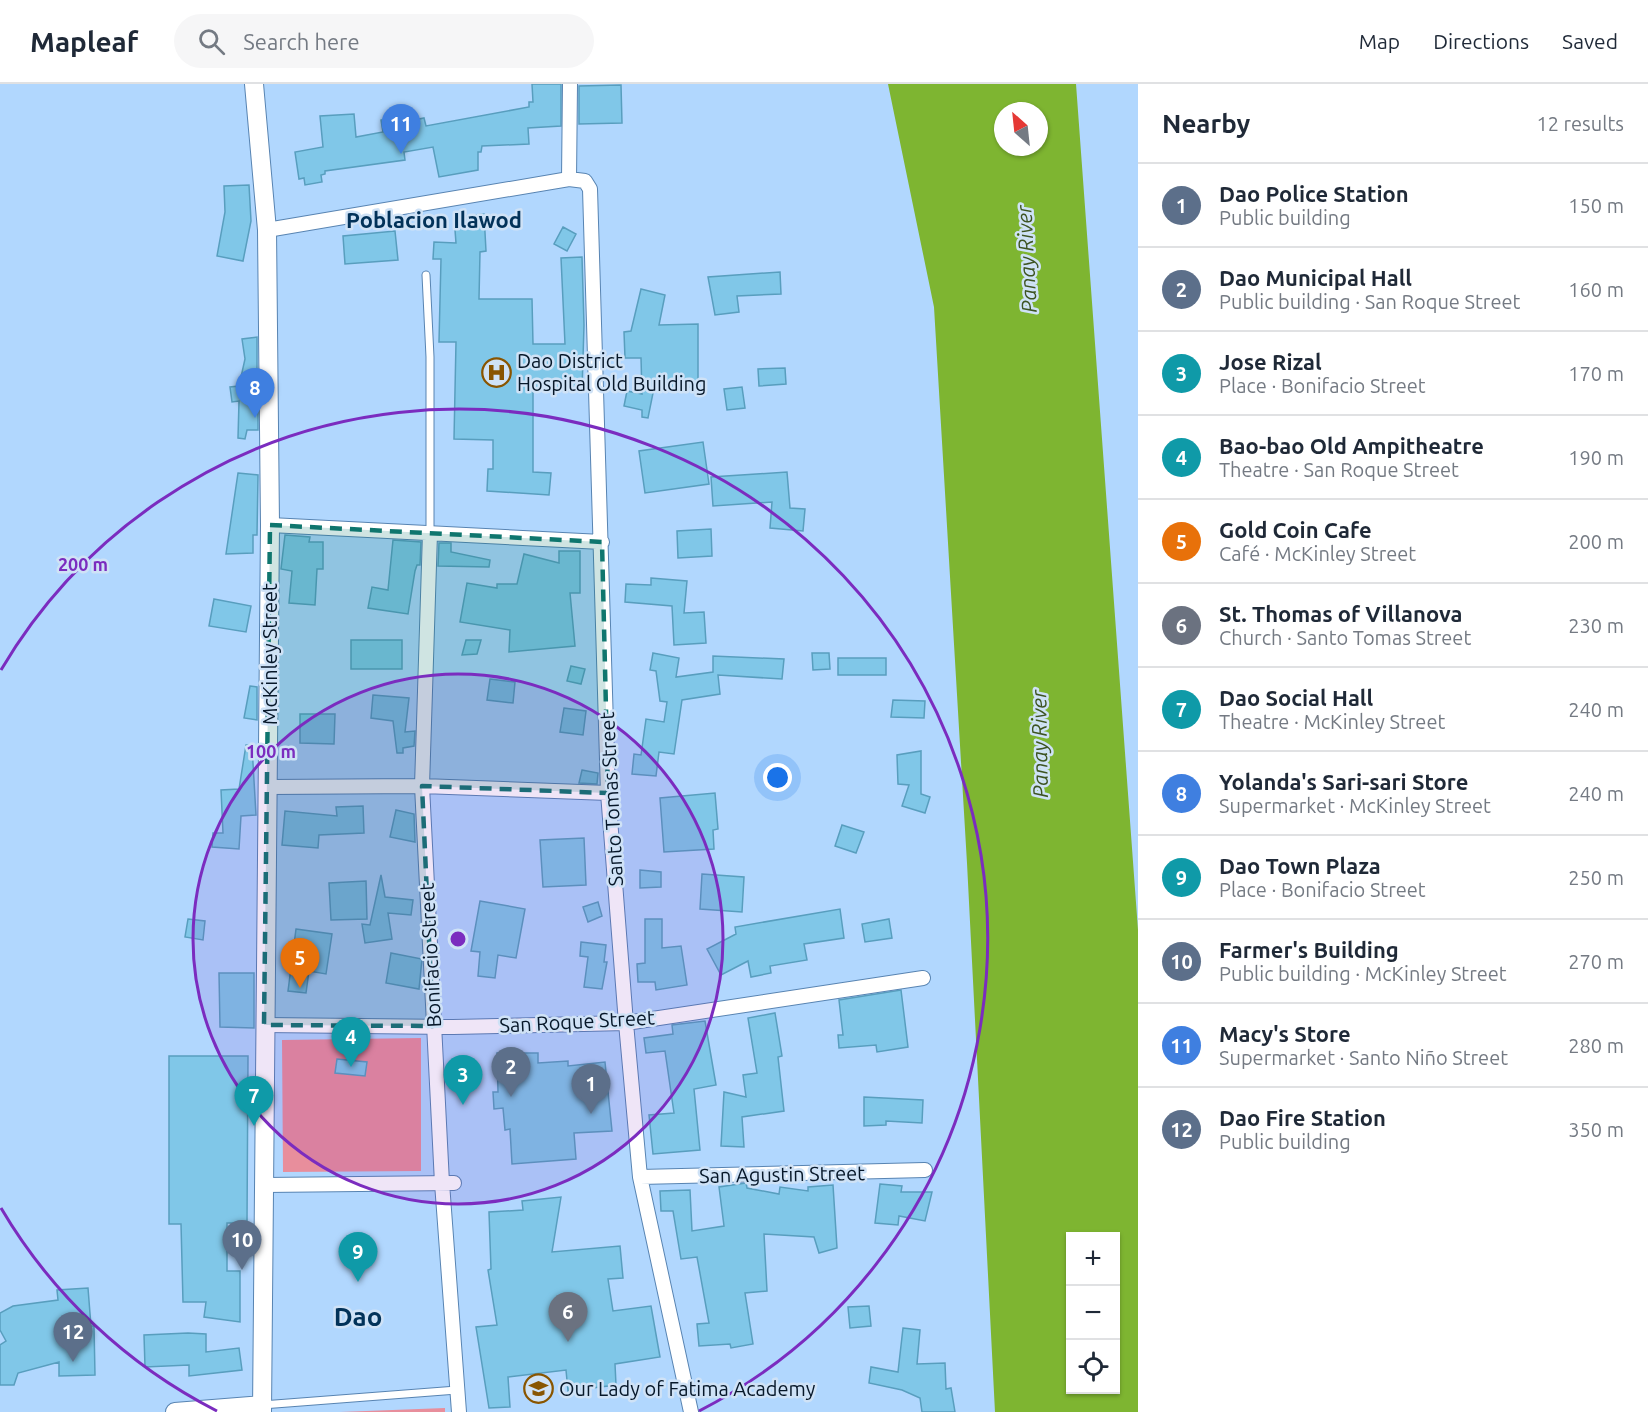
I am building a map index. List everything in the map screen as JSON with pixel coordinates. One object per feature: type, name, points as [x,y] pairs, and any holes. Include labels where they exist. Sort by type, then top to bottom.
[{"type":"street","name":"McKinley Street","points":[[255,84],[267,230],[270,525],[262,1408]]},
{"type":"street","points":[[267,230],[569,179],[570,84]]},
{"type":"street","name":"Santo Tomas Street","points":[[569,179],[585,181],[590,189],[608,793],[640,1178],[691,1412]]},
{"type":"street","points":[[270,525],[602,542]]},
{"type":"street","name":"Bonifacio Street","points":[[430,533],[422,786],[433,1026],[448,1183],[459,1412]]},
{"type":"street","points":[[269,787],[422,786],[608,793]]},
{"type":"street","name":"San Roque Street","points":[[264,1025],[433,1026],[626,1023],[923,978]]},
{"type":"street","name":"San Agustin Street","points":[[640,1178],[925,1170]]},
{"type":"street","points":[[265,1185],[448,1183]]},
{"type":"street","points":[[176,1412],[262,1408]]},
{"type":"lane","points":[[426,275],[430,357],[430,533]]},
{"type":"lane","points":[[262,1408],[457,1390]]},
{"type":"highlighted area","points":[[270,525],[602,542],[608,793],[422,786],[433,1026],[264,1025]]},
{"type":"shaded area","points":[[421,1038],[421,1171],[283,1172],[282,1040]]},
{"type":"shaded area","points":[[445,1408],[445,1412],[340,1412]]},
{"type":"water","name":"Panay River","points":[[888,84],[1076,84],[1138,930],[1138,1412],[995,1412],[967,863],[934,307]]},
{"type":"building","points":[[532,84],[561,84],[561,126],[528,128],[529,144],[482,146],[481,152],[478,152],[478,170],[439,177],[433,147],[404,152],[405,160],[325,171],[325,174],[321,175],[322,182],[305,185],[304,178],[299,179],[295,152],[323,147],[320,116],[354,114],[356,137],[383,132],[381,120],[399,117],[400,123],[424,118],[426,126],[529,107],[529,102],[533,102]]},
{"type":"building","points":[[621,85],[622,123],[579,124],[579,86]]},
{"type":"building","points":[[249,185],[251,221],[243,261],[217,256],[225,212],[224,186]]},
{"type":"building","points":[[484,214],[486,251],[480,252],[479,299],[532,299],[533,344],[565,344],[561,258],[582,257],[584,325],[582,391],[533,390],[533,472],[551,473],[549,495],[487,491],[488,469],[493,469],[493,440],[454,439],[456,342],[439,342],[441,259],[433,259],[434,242],[456,243],[454,217]]},
{"type":"building","points":[[563,227],[576,234],[567,251],[554,244]]},
{"type":"building","points":[[395,231],[398,260],[345,264],[343,236]]},
{"type":"building","points":[[780,272],[781,294],[737,296],[739,312],[715,315],[708,277]]},
{"type":"building","points":[[641,289],[665,295],[659,325],[698,324],[698,387],[654,388],[648,418],[642,417],[642,410],[624,406],[627,391],[642,394],[641,358],[625,358],[624,332],[631,331]]},
{"type":"building","points":[[257,337],[257,379],[251,408],[258,409],[258,430],[247,430],[245,439],[238,438],[239,401],[232,402],[230,387],[239,386],[245,359],[242,339]]},
{"type":"building","points":[[785,368],[786,384],[759,386],[758,369]]},
{"type":"building","points":[[742,387],[745,408],[727,410],[724,389]]},
{"type":"building","points":[[703,442],[709,484],[645,493],[639,451]]},
{"type":"building","points":[[787,472],[790,508],[805,509],[803,531],[770,528],[772,502],[713,506],[711,477]]},
{"type":"building","points":[[238,473],[258,475],[257,535],[253,535],[253,553],[226,554]]},
{"type":"building","points":[[711,529],[712,556],[678,558],[677,531]]},
{"type":"building","points":[[285,535],[310,537],[309,542],[323,542],[323,569],[317,569],[315,605],[289,603],[292,571],[281,569]]},
{"type":"building","points":[[393,540],[421,542],[420,565],[417,565],[415,571],[408,614],[368,608],[372,587],[388,590]]},
{"type":"building","points":[[439,543],[451,543],[451,552],[490,560],[489,567],[438,566]]},
{"type":"building","points":[[559,551],[580,551],[580,593],[570,593],[575,646],[509,652],[510,630],[460,622],[467,583],[497,588],[497,584],[517,584],[524,554],[559,563]]},
{"type":"building","points":[[651,578],[687,581],[684,613],[704,612],[706,643],[674,645],[672,606],[625,602],[626,584],[651,585]]},
{"type":"building","points":[[214,599],[251,606],[246,632],[209,626]]},
{"type":"building","points":[[351,640],[402,640],[402,669],[351,669]]},
{"type":"building","points":[[466,640],[481,640],[477,654],[462,655]]},
{"type":"building","points":[[653,653],[679,658],[676,677],[713,672],[713,656],[784,659],[782,679],[718,675],[720,694],[682,700],[674,754],[659,752],[656,776],[632,774],[634,754],[641,755],[646,719],[664,722],[667,702],[660,701],[656,671],[650,670]]},
{"type":"building","points":[[812,653],[829,653],[830,669],[813,670]]},
{"type":"building","points":[[838,658],[886,658],[886,675],[838,675]]},
{"type":"building","points":[[571,666],[585,669],[581,684],[567,681]]},
{"type":"building","points":[[490,679],[515,682],[513,703],[487,700]]},
{"type":"building","points":[[250,686],[257,687],[257,720],[244,718]]},
{"type":"building","points":[[373,695],[409,698],[405,732],[415,731],[414,746],[403,748],[403,753],[397,753],[393,721],[371,718]]},
{"type":"building","points":[[893,700],[925,701],[924,718],[891,717]]},
{"type":"building","points":[[564,708],[586,711],[583,735],[560,732]]},
{"type":"building","points":[[300,714],[335,714],[334,744],[300,743]]},
{"type":"building","points":[[246,745],[252,746],[256,815],[241,816],[239,849],[212,847],[213,833],[223,833],[221,790],[239,789]]},
{"type":"building","points":[[921,751],[921,794],[930,797],[925,813],[902,806],[909,785],[898,784],[897,755]]},
{"type":"building","points":[[582,770],[598,773],[597,784],[579,783]]},
{"type":"building","points":[[715,793],[718,829],[713,830],[714,849],[664,852],[660,798]]},
{"type":"building","points":[[363,806],[364,833],[319,835],[318,848],[282,845],[285,811],[337,816],[336,807]]},
{"type":"building","points":[[396,810],[414,814],[415,842],[390,837]]},
{"type":"building","points":[[842,825],[864,832],[856,853],[835,846]]},
{"type":"building","points":[[584,838],[586,885],[543,887],[540,840]]},
{"type":"building","points":[[640,870],[661,872],[661,887],[640,888]]},
{"type":"building","points":[[702,874],[744,877],[742,912],[700,909]]},
{"type":"building","points":[[381,875],[385,897],[413,900],[411,915],[388,913],[392,939],[365,943],[362,924],[370,925]]},
{"type":"building","points":[[366,881],[367,919],[331,920],[329,883]]},
{"type":"building","points":[[480,901],[525,909],[516,958],[498,955],[495,978],[478,976],[480,952],[471,951]]},
{"type":"building","points":[[598,902],[602,916],[588,922],[583,907]]},
{"type":"building","points":[[840,909],[844,938],[804,944],[807,960],[770,966],[771,973],[751,977],[748,961],[721,975],[707,949],[736,934],[735,927]]},
{"type":"building","points":[[188,919],[205,921],[203,940],[185,937]]},
{"type":"building","points":[[645,919],[662,919],[662,948],[681,946],[687,985],[656,990],[655,982],[638,982],[637,964],[645,963]]},
{"type":"building","points":[[889,919],[892,938],[865,942],[862,924]]},
{"type":"building","points":[[296,929],[332,934],[326,974],[309,971],[306,993],[288,991]]},
{"type":"building","points":[[581,942],[606,945],[604,962],[607,962],[602,989],[584,987],[588,957],[580,956]]},
{"type":"building","points":[[391,953],[422,959],[419,989],[386,983]]},
{"type":"building","points":[[219,973],[254,973],[254,1028],[220,1027]]},
{"type":"building","points":[[901,990],[908,1047],[877,1052],[876,1045],[839,1048],[838,1035],[843,1035],[839,1000]]},
{"type":"building","points":[[775,1013],[782,1056],[778,1057],[784,1111],[742,1117],[744,1147],[721,1146],[724,1092],[746,1097],[743,1075],[757,1073],[748,1018]]},
{"type":"building","points":[[705,1021],[716,1085],[694,1089],[700,1150],[653,1154],[649,1115],[674,1113],[665,1051],[646,1053],[644,1038],[673,1034],[672,1025]]},
{"type":"building","points":[[497,1053],[538,1053],[538,1063],[568,1061],[568,1066],[605,1062],[612,1131],[574,1133],[576,1159],[512,1164],[510,1129],[505,1130],[503,1108],[494,1109],[493,1092],[498,1092]]},
{"type":"building","points":[[169,1056],[248,1056],[247,1223],[227,1223],[227,1271],[240,1271],[240,1322],[204,1317],[206,1302],[183,1302],[181,1224],[169,1224]]},
{"type":"building","points":[[337,1059],[367,1062],[365,1076],[335,1073]]},
{"type":"building","points":[[864,1097],[923,1100],[922,1123],[886,1121],[886,1125],[864,1126]]},
{"type":"building","points":[[746,1183],[747,1188],[779,1194],[780,1187],[808,1191],[808,1187],[833,1185],[837,1248],[819,1253],[814,1237],[764,1234],[767,1291],[745,1293],[753,1344],[731,1348],[730,1344],[699,1346],[697,1324],[709,1323],[697,1257],[681,1259],[673,1211],[661,1211],[660,1191],[690,1190],[692,1231],[724,1226],[719,1187]]},
{"type":"building","points":[[880,1184],[902,1186],[901,1192],[932,1192],[925,1221],[899,1216],[898,1225],[875,1223]]},
{"type":"building","points":[[561,1197],[552,1252],[620,1246],[623,1278],[608,1279],[613,1311],[651,1306],[660,1357],[615,1364],[616,1385],[568,1391],[566,1370],[508,1377],[510,1407],[489,1408],[476,1327],[497,1325],[488,1270],[491,1269],[489,1212],[523,1210],[522,1201]]},
{"type":"building","points":[[88,1288],[91,1326],[94,1326],[95,1375],[59,1376],[59,1362],[18,1373],[14,1385],[0,1385],[0,1345],[6,1341],[0,1330],[0,1313],[13,1306],[58,1300],[57,1290]]},
{"type":"building","points":[[869,1306],[871,1326],[850,1328],[848,1307]]},
{"type":"building","points":[[903,1328],[920,1330],[917,1364],[945,1363],[946,1389],[951,1388],[955,1412],[922,1412],[920,1398],[902,1390],[869,1383],[871,1367],[898,1372]]},
{"type":"building","points":[[206,1334],[206,1352],[239,1348],[242,1370],[189,1376],[189,1365],[145,1367],[144,1335]]},
{"type":"place","name":"Macy's Store","points":[[401,154]]},
{"type":"place","name":"Dao District Hospital Old Building","points":[[496,372]]},
{"type":"place","name":"Yolanda's Sari-sari Store","points":[[255,418]]},
{"type":"place","name":"Gold Coin Cafe","points":[[300,988]]},
{"type":"place","name":"Bao-bao Old Ampitheatre","points":[[351,1067]]},
{"type":"place","name":"Dao Municipal Hall","points":[[511,1097]]},
{"type":"place","name":"Jose Rizal","points":[[463,1105]]},
{"type":"place","name":"Dao Police Station","points":[[591,1114]]},
{"type":"place","name":"Dao Social Hall","points":[[254,1126]]},
{"type":"place","name":"Farmer's Building","points":[[242,1270]]},
{"type":"place","name":"Dao Town Plaza","points":[[358,1282]]},
{"type":"place","name":"St. Thomas of Villanova","points":[[568,1342]]},
{"type":"place","name":"Dao Fire Station","points":[[73,1362]]},
{"type":"place","name":"Our Lady of Fatima Academy","points":[[538,1388]]},
{"type":"district","name":"Poblacion Ilawod","points":[[434,219]]},
{"type":"district","name":"Dao","points":[[358,1316]]}]
